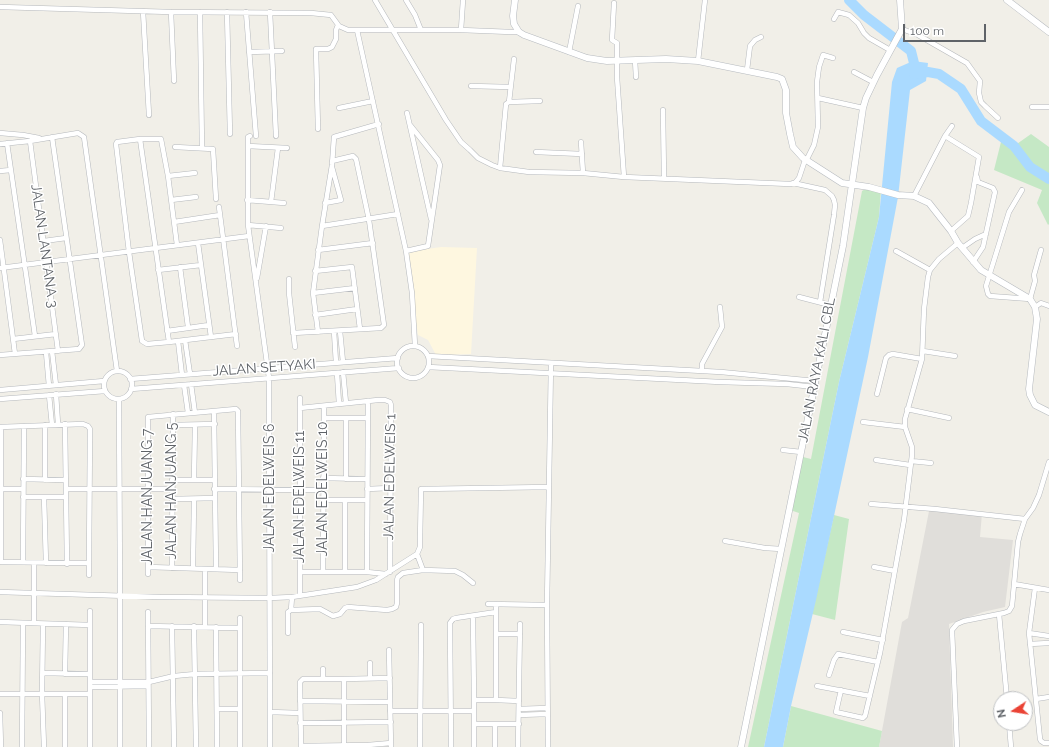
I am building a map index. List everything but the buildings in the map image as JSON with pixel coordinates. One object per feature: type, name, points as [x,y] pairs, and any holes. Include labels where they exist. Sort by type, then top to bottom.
[{"type":"main road","points":[[515,0],[513,16],[514,24],[519,32],[587,58],[607,61],[666,59],[698,61],[747,70],[782,79],[786,90],[786,112],[790,134],[796,152],[836,181],[914,196],[929,203],[951,231],[960,246],[981,270],[1030,299],[1035,307],[1037,319],[1029,389],[1030,395],[1035,405],[1049,412]]},
{"type":"main road","points":[[900,0],[902,30]]},
{"type":"main road","points":[[1007,0],[1049,32]]},
{"type":"main road","name":"JALAN RAYA KALI CBL","points":[[741,747],[843,246],[863,108],[873,82],[902,30]]},
{"type":"street","points":[[375,0],[446,120],[461,142],[484,162],[500,168],[529,172],[583,173],[624,177],[793,183],[825,190],[832,196],[835,205],[819,302]]},
{"type":"street","points":[[406,0],[416,15],[421,30]]},
{"type":"street","points":[[461,30],[463,0]]},
{"type":"street","points":[[698,61],[705,0]]},
{"type":"street","points":[[614,3],[612,40],[617,43],[617,77],[624,177]]},
{"type":"street","points":[[569,52],[578,6]]},
{"type":"street","points":[[0,7],[171,12],[270,12],[325,14],[331,15],[338,25],[348,30],[461,30],[519,32]]},
{"type":"street","points":[[142,11],[149,116]]},
{"type":"street","points":[[171,12],[174,81]]},
{"type":"street","points":[[200,12],[202,148]]},
{"type":"street","points":[[227,12],[230,134]]},
{"type":"street","points":[[246,12],[256,136]]},
{"type":"street","points":[[270,12],[276,136]]},
{"type":"street","points":[[834,19],[838,12],[849,14],[869,38],[890,50]]},
{"type":"street","points":[[318,129],[316,49],[328,49],[332,47],[336,39],[336,30],[338,25]]},
{"type":"street","points":[[357,30],[406,251],[412,293],[415,346]]},
{"type":"street","points":[[902,30],[918,35],[967,63],[980,81],[979,94],[981,102],[998,118]]},
{"type":"street","points":[[747,70],[750,46],[755,40],[761,37]]},
{"type":"street","points":[[249,52],[282,51]]},
{"type":"street","points":[[793,183],[799,178],[817,136],[819,117],[817,82],[822,57],[824,55],[832,58]]},
{"type":"street","points":[[500,168],[505,107],[508,102],[514,58]]},
{"type":"street","points":[[635,60],[636,77]]},
{"type":"street","points":[[854,72],[873,82]]},
{"type":"street","points":[[471,86],[510,87]]},
{"type":"street","points":[[818,98],[863,108]]},
{"type":"street","points":[[508,102],[540,101]]},
{"type":"street","points":[[339,108],[373,102]]},
{"type":"street","points":[[1032,107],[1049,107]]},
{"type":"street","points":[[663,110],[664,178]]},
{"type":"street","points":[[407,113],[432,223]]},
{"type":"street","points":[[318,332],[313,294],[318,250],[332,163],[334,137],[378,124]]},
{"type":"street","points":[[406,251],[428,246],[440,162],[410,125]]},
{"type":"street","points":[[914,196],[945,136],[952,126]]},
{"type":"street","points":[[0,144],[30,141],[78,133],[84,137],[117,371]]},
{"type":"street","points":[[0,134],[23,135],[41,139]]},
{"type":"street","name":"JALAN EDELWEIS 6","points":[[250,136],[248,137],[248,225],[269,378],[270,747]]},
{"type":"street","points":[[945,136],[979,157],[977,176],[968,216],[951,231]]},
{"type":"street","points":[[0,355],[79,349],[82,345],[52,137]]},
{"type":"street","points":[[140,139],[169,342]]},
{"type":"street","points":[[177,245],[168,176],[161,139],[140,139],[117,142],[129,252],[142,341],[147,344],[236,334]]},
{"type":"street","name":"JALAN LANTANA 3","points":[[30,141],[58,351]]},
{"type":"street","points":[[581,142],[583,173]]},
{"type":"street","points":[[7,143],[35,336]]},
{"type":"street","points":[[248,146],[287,148]]},
{"type":"street","points":[[175,148],[212,148],[216,199]]},
{"type":"street","points":[[271,202],[278,148]]},
{"type":"street","points":[[536,152],[582,154]]},
{"type":"street","points":[[293,333],[360,330],[381,328],[384,326],[369,220],[355,157],[332,163]]},
{"type":"street","points":[[325,203],[341,200],[332,163]]},
{"type":"street","points":[[0,171],[11,170]]},
{"type":"street","points":[[168,176],[196,173]]},
{"type":"street","points":[[973,262],[983,247],[995,190],[979,183],[977,176]]},
{"type":"street","points":[[1022,190],[1010,212],[986,286],[986,290],[990,296],[1030,299],[1035,281],[1034,275],[1041,250]]},
{"type":"street","points":[[171,200],[196,197]]},
{"type":"street","points":[[247,200],[284,203]]},
{"type":"street","points":[[219,207],[237,346]]},
{"type":"street","points":[[322,226],[369,220],[398,214]]},
{"type":"street","points":[[174,222],[220,215]]},
{"type":"street","points":[[248,225],[281,228]]},
{"type":"street","points":[[256,283],[266,226]]},
{"type":"street","points":[[841,690],[836,712],[862,718],[865,716],[883,640],[905,507],[912,447],[905,427],[907,409],[916,384],[922,359],[924,309],[930,270],[939,259],[960,246],[986,234]]},
{"type":"street","points":[[2,268],[249,236]]},
{"type":"street","points":[[44,241],[66,238]]},
{"type":"street","points":[[0,240],[2,268],[15,354]]},
{"type":"street","points":[[198,243],[210,337]]},
{"type":"street","points":[[318,250],[372,243]]},
{"type":"street","points":[[896,251],[930,270]]},
{"type":"street","points":[[158,270],[201,264]]},
{"type":"street","points":[[315,271],[352,266],[360,330]]},
{"type":"street","points":[[180,267],[188,327]]},
{"type":"street","points":[[288,279],[295,347]]},
{"type":"street","points":[[313,294],[355,288]]},
{"type":"street","points":[[799,297],[830,305]]},
{"type":"street","points":[[1035,307],[1041,303],[1049,306]]},
{"type":"street","points":[[702,371],[702,364],[722,327],[720,307]]},
{"type":"street","points":[[315,315],[357,309]]},
{"type":"street","points":[[167,331],[209,325]]},
{"type":"street","points":[[334,331],[336,363]]},
{"type":"street","points":[[340,331],[343,362]]},
{"type":"street","points":[[13,339],[56,334]]},
{"type":"street","points":[[185,340],[190,374]]},
{"type":"street","points":[[178,341],[182,375]]},
{"type":"street","points":[[415,346],[423,349],[428,356],[428,367],[421,376],[412,378],[404,374],[399,368],[398,358],[404,349],[415,346]]},
{"type":"street","points":[[923,351],[955,356]]},
{"type":"street","points":[[46,352],[49,386]]},
{"type":"street","points":[[52,352],[56,385]]},
{"type":"street","points":[[878,394],[886,358],[889,355],[893,354],[922,359]]},
{"type":"street","points":[[428,356],[702,371],[802,379],[814,384]]},
{"type":"street","name":"JALAN SETYAKI","points":[[130,379],[398,358]]},
{"type":"street","points":[[548,747],[547,605],[551,363]]},
{"type":"street","points":[[428,367],[787,384],[801,386],[814,384]]},
{"type":"street","points":[[131,389],[399,368]]},
{"type":"street","points":[[117,371],[126,373],[130,379],[131,389],[128,395],[119,399],[109,396],[105,391],[104,381],[108,375],[117,371]]},
{"type":"street","points":[[343,372],[346,403]]},
{"type":"street","points":[[337,373],[339,404]]},
{"type":"street","points":[[779,384],[780,377]]},
{"type":"street","points":[[0,390],[104,381]]},
{"type":"street","points":[[191,384],[195,413]]},
{"type":"street","points":[[184,385],[188,413]]},
{"type":"street","points":[[0,399],[105,391]]},
{"type":"street","points":[[56,394],[58,424]]},
{"type":"street","points":[[49,395],[52,425]]},
{"type":"street","name":"JALAN EDELWEIS 11","points":[[300,398],[300,595]]},
{"type":"street","points":[[119,399],[120,747]]},
{"type":"street","name":"JALAN EDELWEIS 1","points":[[300,408],[368,401],[385,400],[390,402],[388,573]]},
{"type":"street","points":[[367,572],[368,401]]},
{"type":"street","name":"JALAN EDELWEIS 10","points":[[323,572],[324,406]]},
{"type":"street","points":[[173,414],[236,409],[238,411],[240,580]]},
{"type":"street","points":[[907,409],[949,418]]},
{"type":"street","points":[[214,411],[216,569]]},
{"type":"street","name":"JALAN HANJUANG 7","points":[[148,574],[147,419],[150,416],[173,414]]},
{"type":"street","name":"JALAN HANJUANG 5","points":[[172,568],[173,414]]},
{"type":"street","points":[[324,418],[368,418]]},
{"type":"street","points":[[346,418],[346,479]]},
{"type":"street","points":[[863,422],[905,427]]},
{"type":"street","points":[[65,424],[67,564]]},
{"type":"street","points":[[89,563],[67,564],[1,562],[1,427],[86,424],[90,429],[88,489],[89,563],[89,576]]},
{"type":"street","points":[[173,425],[215,424]]},
{"type":"street","points":[[45,425],[45,480]]},
{"type":"street","points":[[194,479],[195,425]]},
{"type":"street","points":[[23,562],[24,426]]},
{"type":"street","points":[[783,450],[801,452]]},
{"type":"street","points":[[876,460],[931,463]]},
{"type":"street","points":[[957,747],[952,630],[957,624],[964,621],[1009,611],[1012,606],[1018,542],[1025,519],[1033,508],[1047,479],[1049,462]]},
{"type":"street","points":[[323,478],[367,479]]},
{"type":"street","points":[[23,479],[65,480]]},
{"type":"street","points":[[172,480],[215,480]]},
{"type":"street","points":[[0,592],[206,598],[270,598],[292,597],[364,585],[388,573],[417,554],[420,547],[421,489],[549,487]]},
{"type":"street","points":[[367,489],[390,488]]},
{"type":"street","points":[[0,489],[23,489]]},
{"type":"street","points":[[66,489],[172,489]]},
{"type":"street","points":[[214,489],[323,490]]},
{"type":"street","points":[[23,497],[66,497]]},
{"type":"street","points":[[44,497],[46,563]]},
{"type":"street","points":[[172,500],[215,498]]},
{"type":"street","points":[[194,499],[194,568]]},
{"type":"street","points":[[323,500],[367,500]]},
{"type":"street","points":[[345,500],[345,572]]},
{"type":"street","points":[[871,504],[935,508],[1025,519]]},
{"type":"street","points":[[725,541],[765,548],[781,549]]},
{"type":"street","points":[[417,554],[423,570]]},
{"type":"street","points":[[34,563],[34,623]]},
{"type":"street","points":[[148,567],[240,570]]},
{"type":"street","points":[[874,567],[895,571]]},
{"type":"street","points":[[396,568],[400,575]]},
{"type":"street","points":[[205,569],[205,627]]},
{"type":"street","points":[[291,610],[320,609],[333,616],[340,614],[345,608],[348,607],[387,610],[392,609],[396,607],[397,603],[397,580],[400,575],[423,570],[455,571],[463,575],[473,584]]},
{"type":"street","points":[[300,572],[388,573]]},
{"type":"street","points":[[1014,584],[1049,590]]},
{"type":"street","points":[[1035,588],[1029,633],[1040,739],[1041,742],[1049,743]]},
{"type":"street","points":[[288,633],[288,612],[291,610],[292,597]]},
{"type":"street","points":[[488,604],[547,605]]},
{"type":"street","points":[[496,604],[496,700]]},
{"type":"street","points":[[90,611],[90,747]]},
{"type":"street","points":[[148,612],[149,747]]},
{"type":"street","points":[[450,747],[450,623],[453,619],[496,612]]},
{"type":"street","points":[[999,614],[1006,691]]},
{"type":"street","points":[[473,616],[474,747]]},
{"type":"street","points":[[240,618],[240,747]]},
{"type":"street","points":[[0,622],[90,625]]},
{"type":"street","points":[[22,747],[21,694],[23,623]]},
{"type":"street","points":[[43,624],[42,694],[44,747]]},
{"type":"street","points":[[65,674],[66,624]]},
{"type":"street","points":[[518,747],[520,624]]},
{"type":"street","points":[[420,747],[421,625]]},
{"type":"street","points":[[148,626],[240,628]]},
{"type":"street","points":[[172,626],[174,747]]},
{"type":"street","points":[[194,626],[193,650],[195,674],[196,747]]},
{"type":"street","points":[[216,627],[217,747]]},
{"type":"street","points":[[843,632],[883,640]]},
{"type":"street","points":[[1029,633],[1049,636]]},
{"type":"street","points":[[496,634],[520,634]]},
{"type":"street","points":[[1030,644],[1049,644]]},
{"type":"street","points":[[389,650],[390,678],[390,712],[391,722],[391,745],[301,746],[301,680],[390,678]]},
{"type":"street","points":[[829,675],[835,656],[838,654],[878,662]]},
{"type":"street","points":[[370,663],[370,678]]},
{"type":"street","points":[[323,669],[323,679]]},
{"type":"street","points":[[43,673],[89,674]]},
{"type":"street","points":[[90,685],[149,684],[174,676],[195,674],[270,673]]},
{"type":"street","points":[[344,680],[344,746]]},
{"type":"street","points":[[817,686],[870,696]]},
{"type":"street","points":[[0,694],[90,694]]},
{"type":"street","points":[[65,694],[65,747]]},
{"type":"street","points":[[1036,699],[1049,697]]},
{"type":"street","points":[[474,700],[519,701]]},
{"type":"street","points":[[300,701],[390,702]]},
{"type":"street","points":[[519,709],[547,708]]},
{"type":"street","points":[[217,709],[240,709]]},
{"type":"street","points":[[390,712],[474,711]]},
{"type":"street","points":[[270,712],[300,713]]},
{"type":"street","points":[[0,713],[1,747]]},
{"type":"street","points":[[519,715],[547,714]]},
{"type":"street","points":[[300,723],[391,722]]},
{"type":"street","points":[[474,724],[519,724]]},
{"type":"street","points":[[495,724],[496,747]]},
{"type":"street","points":[[1010,731],[1011,747]]},
{"type":"shaded area","points":[[441,247],[477,248],[471,354],[436,355],[428,340],[418,335],[406,252]]},
{"type":"shaded area","points":[[930,506],[982,513],[980,537],[1013,540],[1005,607],[983,612],[949,624],[953,747],[879,747],[902,622],[908,618]]},
{"type":"green space","points":[[1031,134],[1049,147],[1048,225],[1037,203],[1042,190],[994,170],[1002,138],[1014,146]]},
{"type":"green space","points":[[869,187],[881,190],[879,217],[839,382],[764,747],[748,747],[799,513],[790,510],[799,456],[811,459],[862,191]]},
{"type":"green space","points":[[834,515],[849,519],[835,620],[812,614]]},
{"type":"green space","points":[[791,706],[882,731],[879,747],[783,747]]},
{"type":"water","points":[[913,61],[928,63],[926,81],[910,90],[898,197],[868,357],[816,600],[783,747],[764,747],[839,382],[879,217],[892,82],[897,68]]},
{"type":"waterway","points":[[849,0],[864,15],[911,51],[915,73]]},
{"type":"waterway","points":[[914,74],[928,72],[939,74],[961,89],[981,121],[1014,146],[1030,167],[1049,179]]}]
